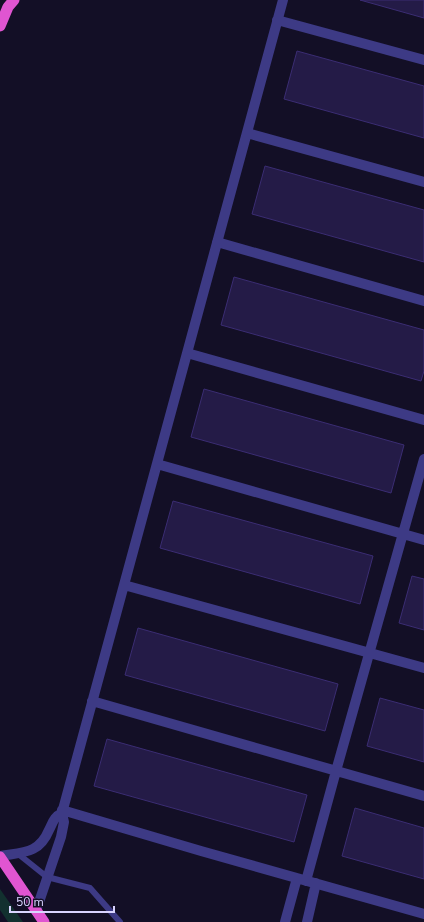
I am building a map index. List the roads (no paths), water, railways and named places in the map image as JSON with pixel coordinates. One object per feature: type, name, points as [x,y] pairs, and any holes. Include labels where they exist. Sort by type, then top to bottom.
[{"type":"highway","points":[[0,26],[8,7],[14,0]]},
{"type":"highway","points":[[0,856],[44,922]]},
{"type":"street","points":[[36,911],[48,877],[64,822],[62,811],[283,0]]},
{"type":"street","points":[[278,20],[424,60]]},
{"type":"street","points":[[247,133],[424,182]]},
{"type":"street","points":[[217,242],[424,301]]},
{"type":"street","points":[[187,353],[424,420]]},
{"type":"street","points":[[286,922],[307,881],[336,771],[424,459]]},
{"type":"street","points":[[157,464],[424,540]]},
{"type":"street","points":[[124,585],[424,668]]},
{"type":"street","points":[[92,702],[424,796]]},
{"type":"street","points":[[0,856],[30,852],[36,848],[46,838],[55,817],[62,811]]},
{"type":"street","points":[[62,811],[424,914]]},
{"type":"street","points":[[307,881],[307,922]]},
{"type":"lane","points":[[17,853],[48,877],[90,888],[120,922]]}]
